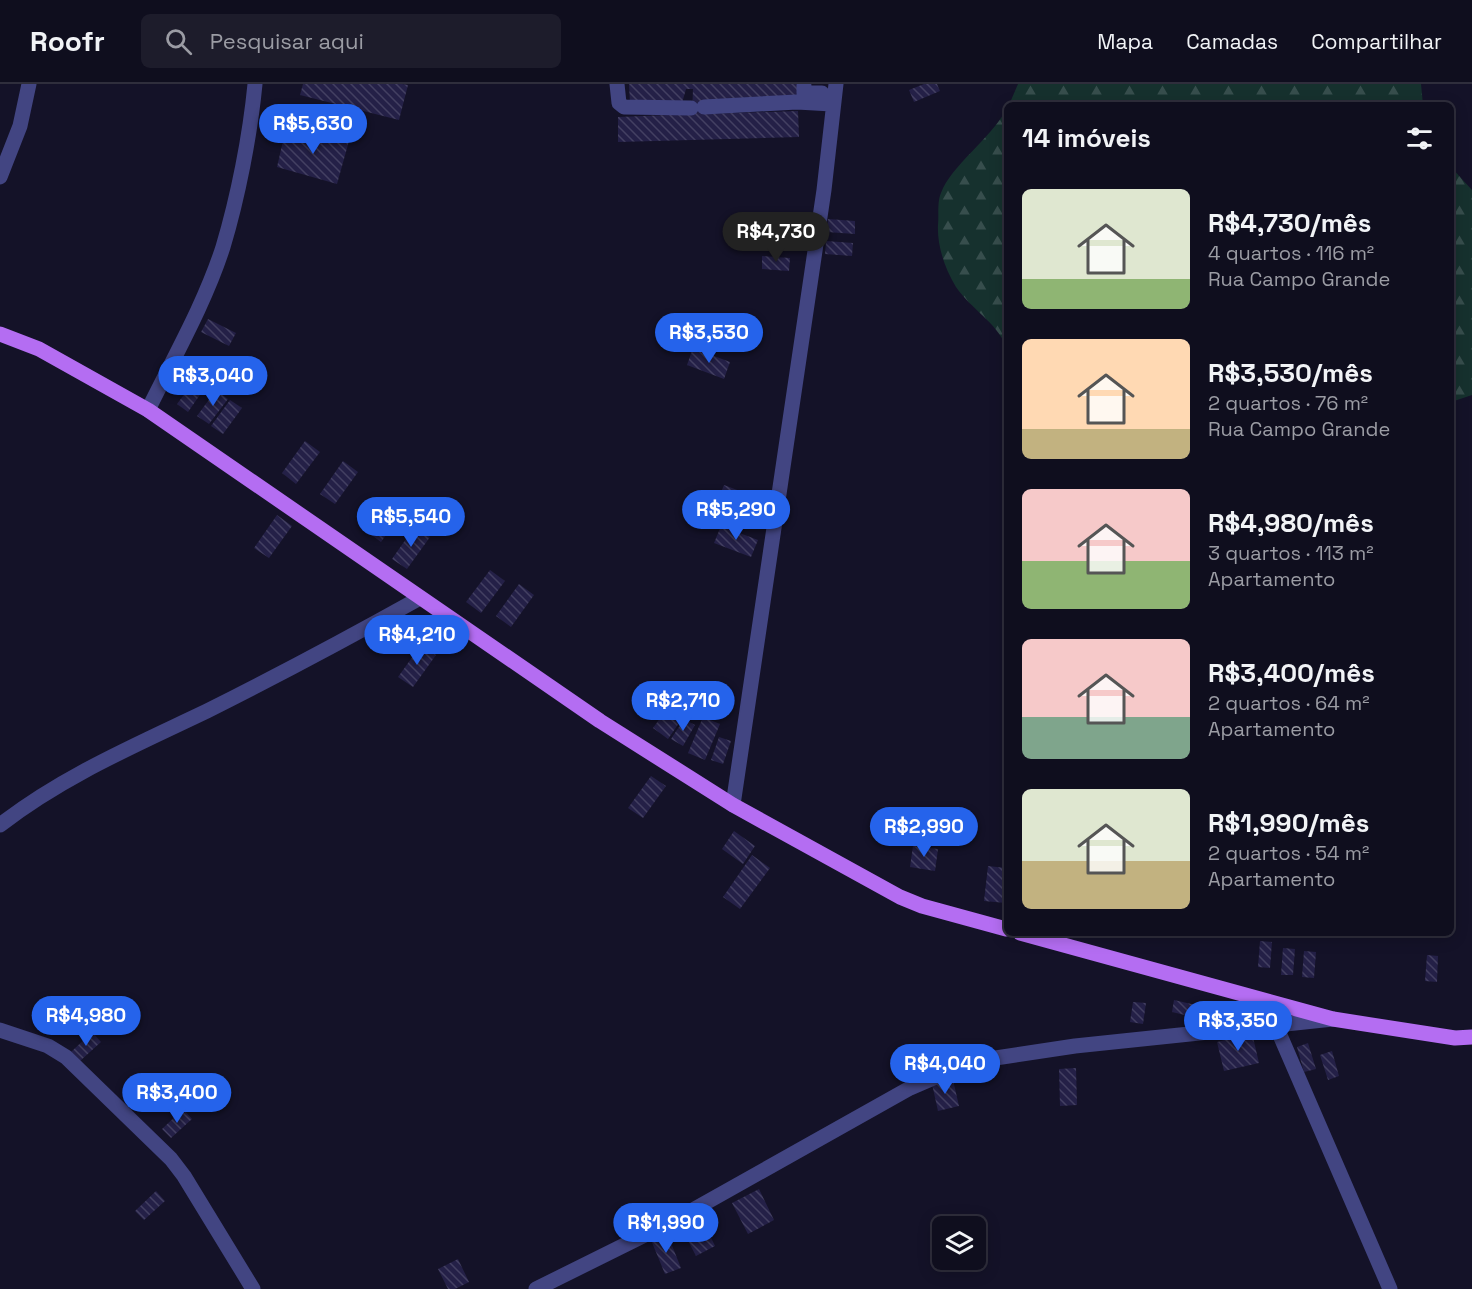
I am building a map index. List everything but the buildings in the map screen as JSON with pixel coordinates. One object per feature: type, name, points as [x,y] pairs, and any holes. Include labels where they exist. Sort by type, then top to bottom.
[{"type":"main road","points":[[0,334],[39,349],[148,410],[600,721],[733,804],[900,897],[922,906],[1004,928]]},
{"type":"main road","points":[[1031,936],[1333,1019],[1455,1038],[1472,1036]]},
{"type":"street","points":[[0,177],[20,126],[29,84]]},
{"type":"street","points":[[148,410],[200,303],[223,247],[241,172],[255,84]]},
{"type":"street","points":[[617,84],[619,103],[624,108],[698,108],[797,102],[834,94]]},
{"type":"street","points":[[804,86],[804,93],[834,94]]},
{"type":"street","points":[[733,804],[824,190],[834,94]]},
{"type":"street","points":[[0,825],[23,807],[67,779],[293,668],[420,598]]},
{"type":"street","points":[[536,1289],[675,1220],[910,1088],[954,1069],[989,1059],[1075,1046],[1333,1019]]},
{"type":"street","points":[[1276,1026],[1389,1289]]},
{"type":"street","points":[[0,1030],[48,1046],[66,1057],[171,1159],[184,1176],[253,1289]]},
{"type":"green space","points":[[1018,84],[1421,84],[1423,102],[1010,102]]},
{"type":"green space","points":[[1004,113],[1004,342],[956,287],[945,265],[938,233],[939,201],[946,183]]},
{"type":"green space","points":[[1454,170],[1472,190],[1472,395],[1454,401]]}]
